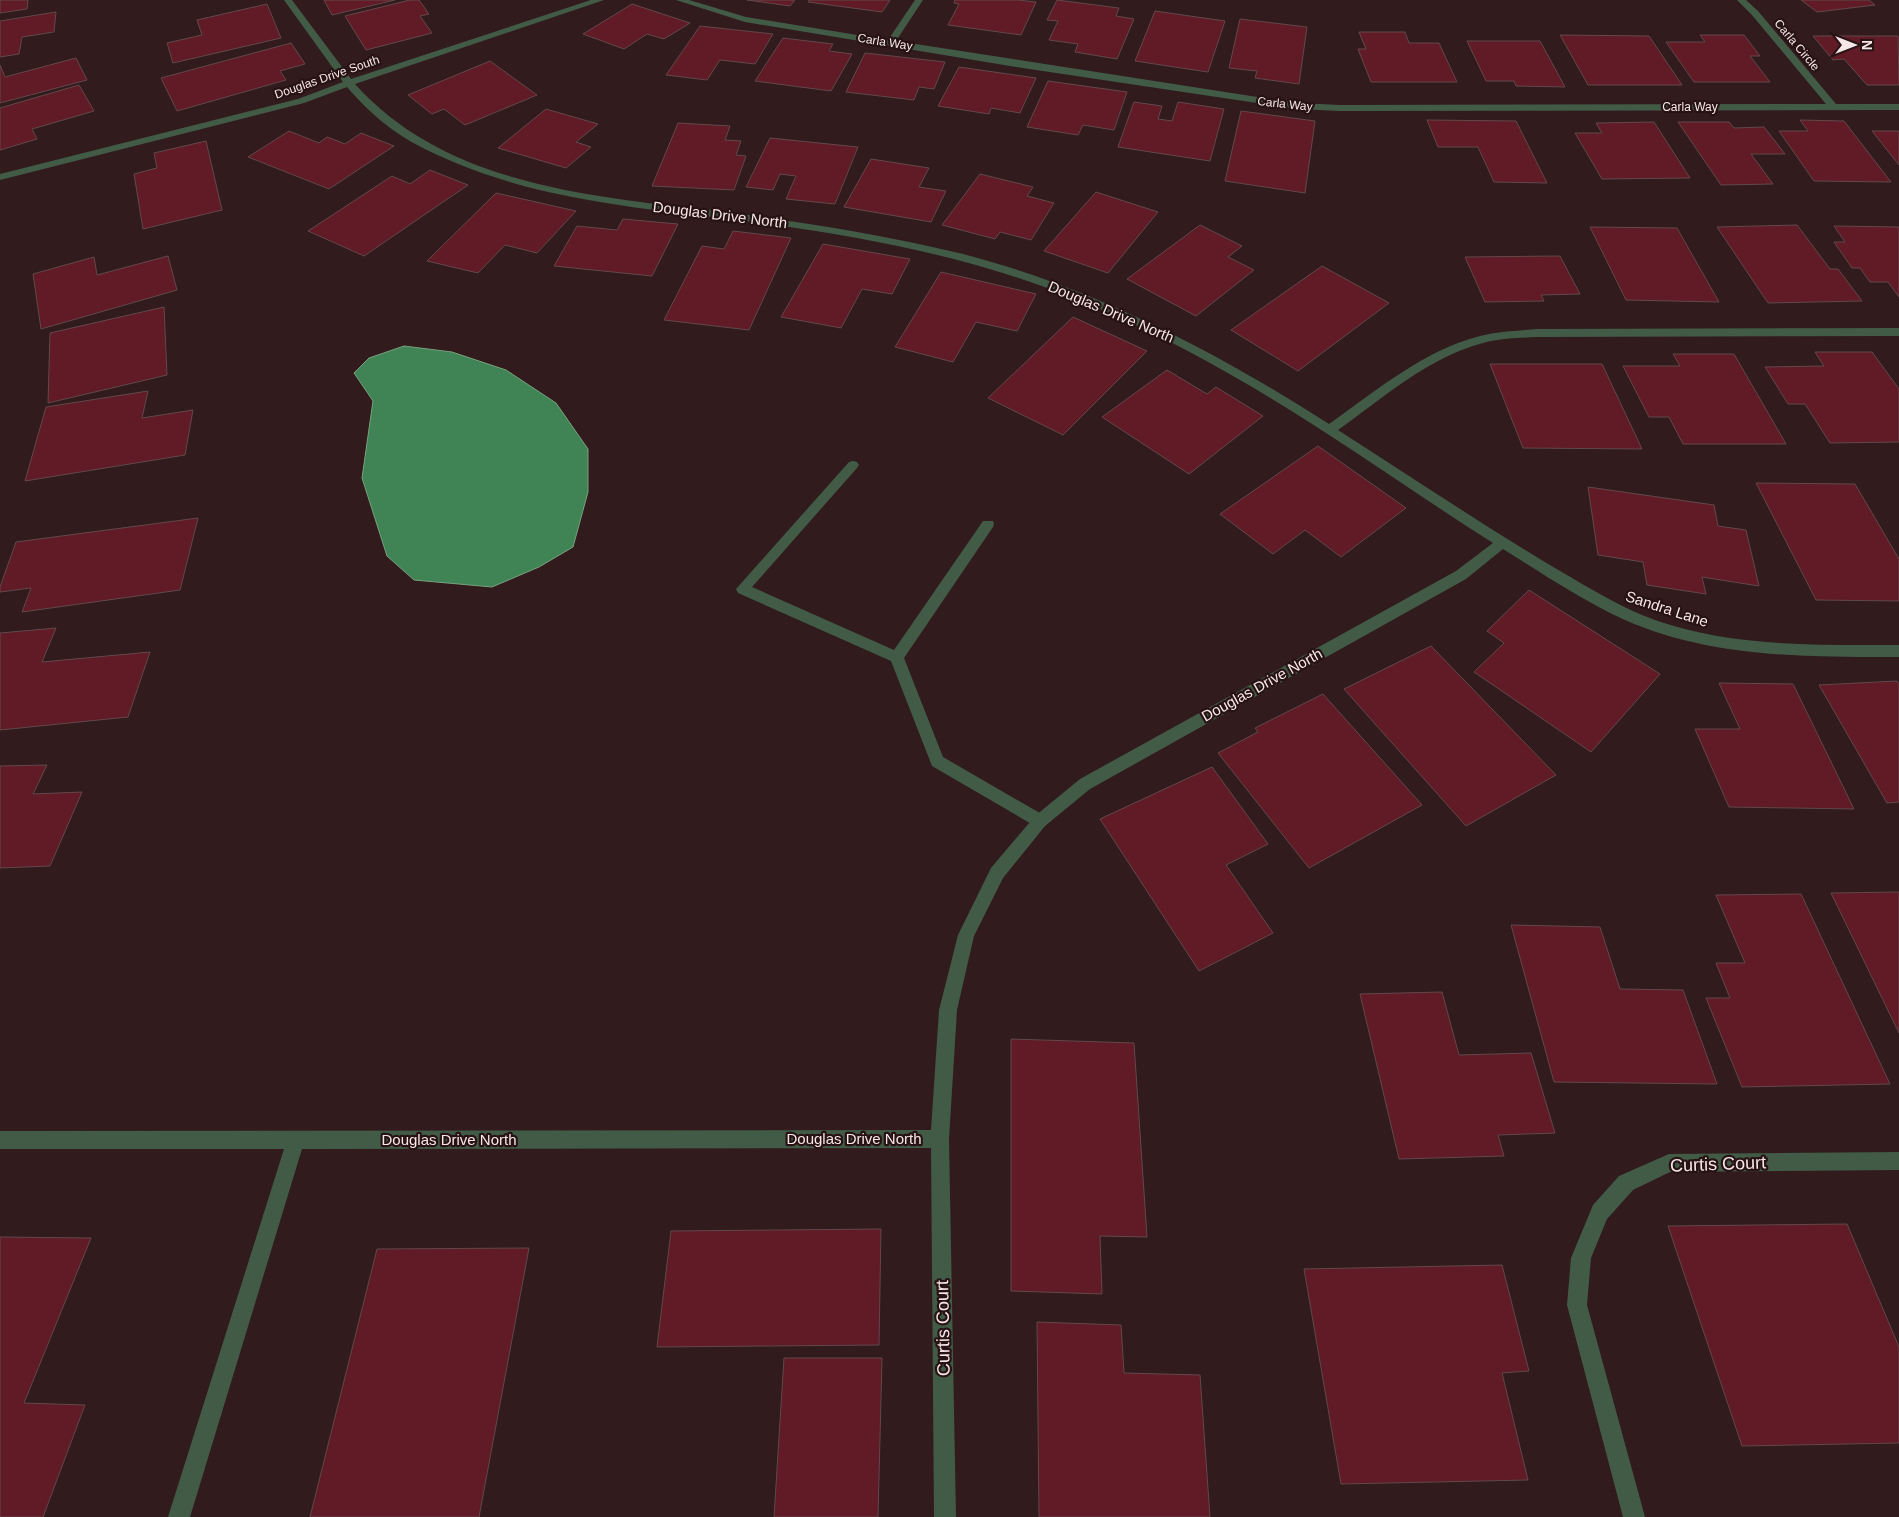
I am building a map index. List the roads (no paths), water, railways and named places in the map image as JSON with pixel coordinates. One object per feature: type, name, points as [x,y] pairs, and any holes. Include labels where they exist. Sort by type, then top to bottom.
[{"type":"street","name":"Douglas Drive North","points":[[0,1140],[940,1139],[948,1010],[966,935],[997,874],[1040,821],[1085,784],[1461,575],[1502,543],[1246,379],[1176,340],[1097,304],[1024,276],[965,258],[865,236],[769,221],[600,200],[531,186],[479,170],[428,148],[395,127],[374,110],[313,35],[288,0]]},
{"type":"street","name":"Douglas Drive South","points":[[0,177],[301,101],[350,82],[600,0]]},
{"type":"street","name":"Carla Way","points":[[680,0],[745,19],[1297,106],[1340,108],[1899,107]]},
{"type":"street","points":[[890,43],[920,0]]},
{"type":"street","name":"Carla Circle","points":[[1741,0],[1755,13],[1833,107]]},
{"type":"street","points":[[1328,430],[1440,355],[1474,342],[1502,336],[1537,333],[1899,332]]},
{"type":"street","points":[[853,465],[743,589],[897,657],[937,762],[1040,821]]},
{"type":"street","points":[[897,657],[988,524]]},
{"type":"street","name":"Sandra Lane","points":[[1502,543],[1608,606],[1645,622],[1700,639],[1765,648],[1899,651]]},
{"type":"street","name":"Curtis Court","points":[[940,1139],[945,1517]]},
{"type":"street","points":[[179,1517],[296,1140]]},
{"type":"street","name":"Curtis Court","points":[[1634,1517],[1577,1305],[1581,1258],[1600,1212],[1626,1183],[1669,1163],[1899,1161]]}]
